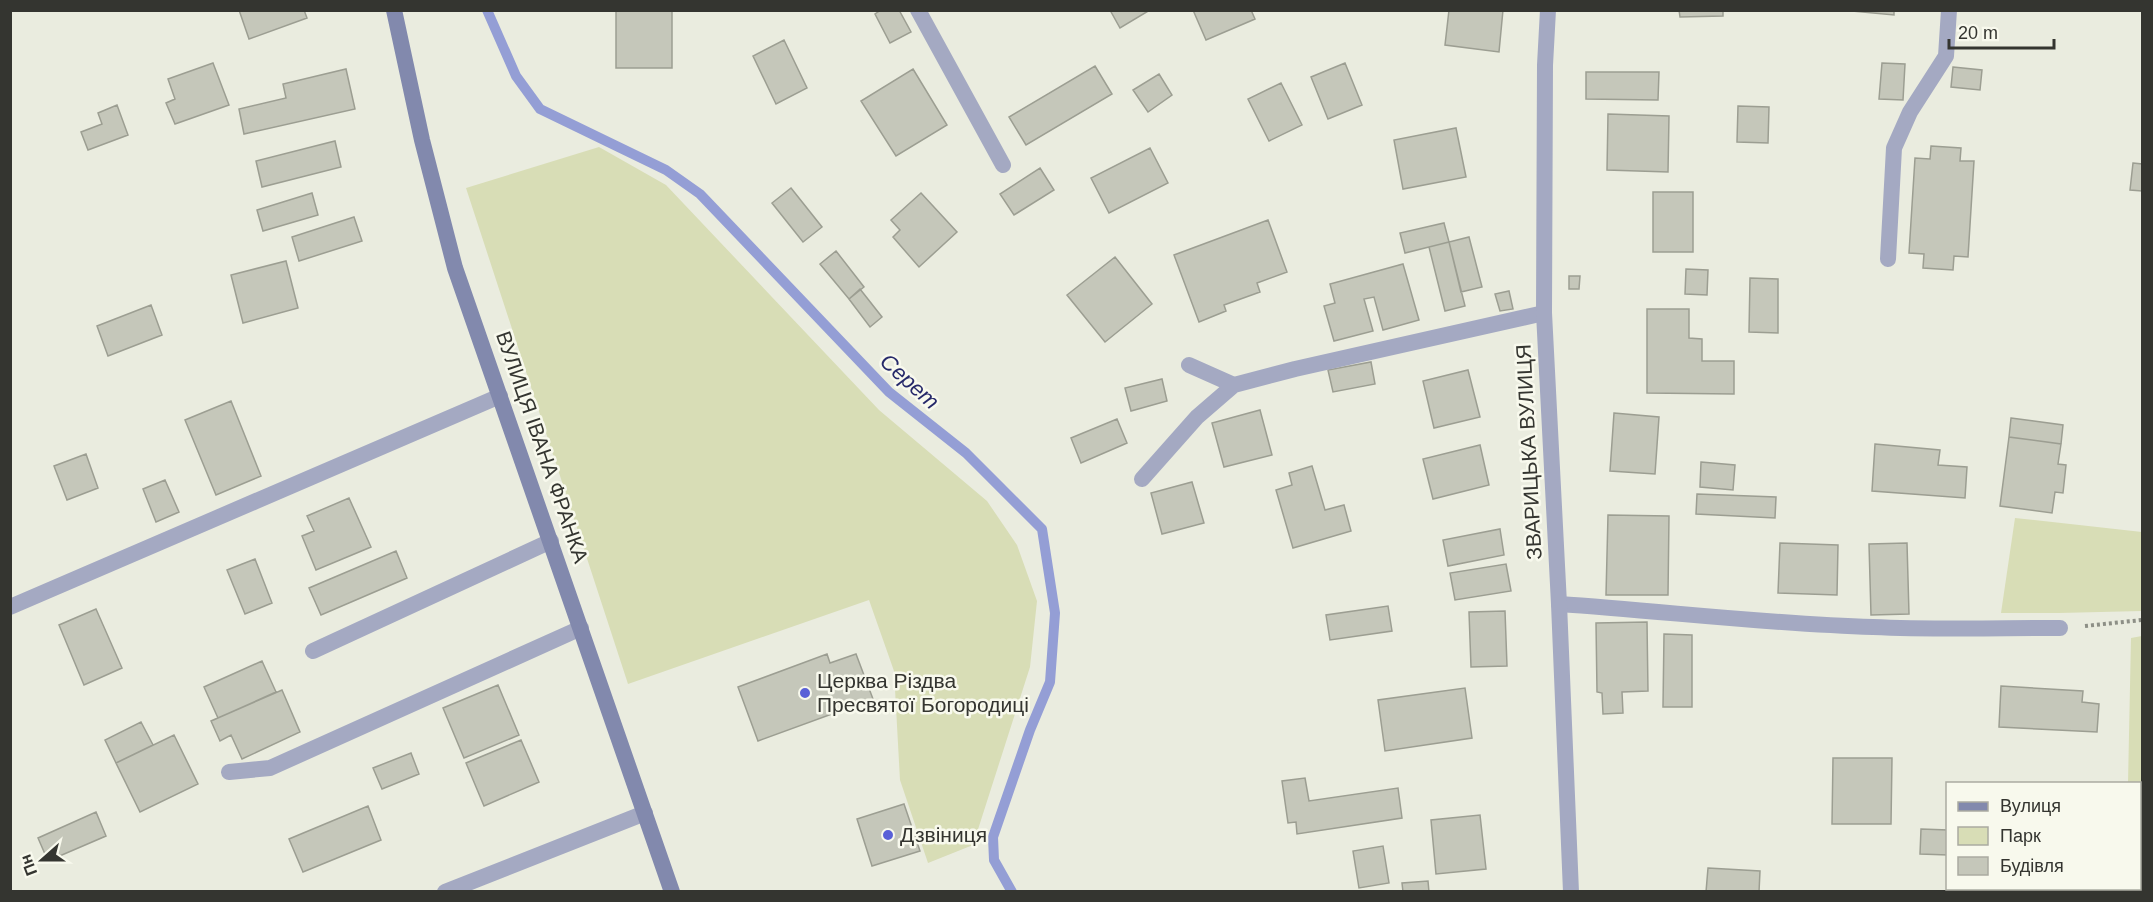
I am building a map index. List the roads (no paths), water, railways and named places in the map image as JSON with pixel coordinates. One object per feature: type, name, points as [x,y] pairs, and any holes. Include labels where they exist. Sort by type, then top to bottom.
[{"type":"main road","name":"ВУЛИЦЯ ІВАНА ФРАНКА","points":[[394,10],[422,140],[456,267],[672,891]]},
{"type":"street","points":[[918,10],[1003,165]]},
{"type":"street","name":"ЗВАРИЦЬКА ВУЛИЦЯ","points":[[1548,10],[1545,64],[1544,314],[1571,891]]},
{"type":"street","points":[[1888,259],[1893,148],[1910,112],[1946,56],[1949,10]]},
{"type":"street","points":[[1142,479],[1197,417],[1234,385],[1295,369],[1544,314]]},
{"type":"street","points":[[1189,365],[1234,385]]},
{"type":"street","points":[[10,607],[500,396]]},
{"type":"street","points":[[313,651],[551,541]]},
{"type":"street","points":[[1559,604],[1768,622],[1875,628],[2060,628]]},
{"type":"street","points":[[230,772],[270,768],[581,628]]},
{"type":"street","points":[[445,891],[645,813]]},
{"type":"waterway","name":"Серет","points":[[487,10],[516,76],[540,109],[666,170],[700,194],[889,392],[966,453],[1042,529],[1055,613],[1050,682],[1030,730],[993,837],[994,860],[1012,892]]},
{"type":"place","name":"Церква Різдва Пресвятої Богородиці","points":[[805,693]]},
{"type":"place","name":"Дзвіниця","points":[[888,835]]}]
